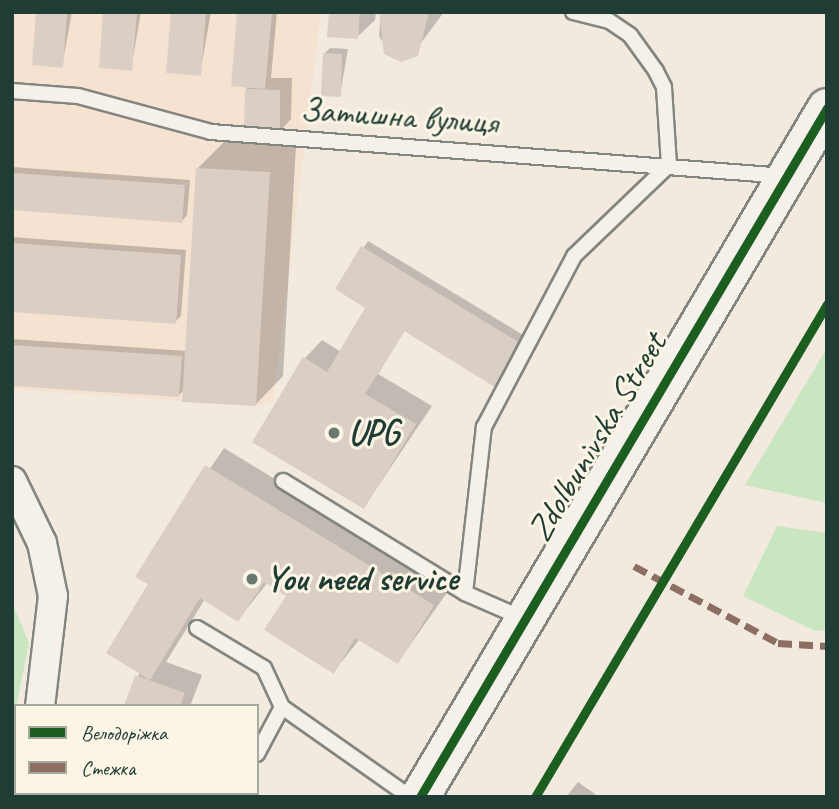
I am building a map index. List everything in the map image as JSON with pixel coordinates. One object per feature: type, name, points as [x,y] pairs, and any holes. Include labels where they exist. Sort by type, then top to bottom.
[{"type":"street","name":"Zdolbunivska Street","points":[[419,797],[522,618],[827,108]]},
{"type":"street","points":[[12,481],[42,542],[53,596],[40,704]]},
{"type":"lane","points":[[465,593],[484,427],[574,256],[668,165],[664,88],[656,71],[630,35],[609,20],[573,12]]},
{"type":"lane","name":"Затишна вулиця","points":[[12,91],[78,96],[211,132],[668,165],[785,177]]},
{"type":"lane","points":[[283,481],[465,593],[522,618]]},
{"type":"lane","points":[[197,628],[264,668],[282,707],[410,797]]},
{"type":"lane","points":[[259,750],[282,707]]},
{"type":"shaded area","points":[[12,12],[321,12],[273,401],[256,406],[12,389]]},
{"type":"green space","points":[[827,348],[827,503],[745,485]]},
{"type":"green space","points":[[777,526],[827,533],[827,630],[815,631],[743,596]]},
{"type":"green space","points":[[12,602],[29,643],[17,704],[14,704],[12,727]]},
{"type":"building","points":[[36,12],[67,12],[63,68],[32,65]]},
{"type":"building","points":[[103,12],[137,12],[132,71],[99,68]]},
{"type":"building","points":[[171,12],[206,12],[201,76],[166,73]]},
{"type":"building","points":[[237,12],[272,12],[265,89],[231,86]]},
{"type":"building","points":[[329,12],[360,12],[358,39],[327,37]]},
{"type":"building","points":[[379,12],[429,12],[418,56],[401,62],[384,54]]},
{"type":"building","points":[[323,53],[342,54],[341,97],[321,96]]},
{"type":"building","points":[[245,89],[280,90],[280,133],[244,133]]},
{"type":"building","points":[[196,168],[270,172],[256,406],[182,402]]},
{"type":"building","points":[[12,173],[185,185],[182,223],[12,210]]},
{"type":"building","points":[[12,243],[181,255],[176,324],[12,312]]},
{"type":"building","points":[[361,246],[533,351],[506,394],[404,331],[365,394],[416,424],[364,509],[252,442],[303,357],[327,372],[365,308],[335,289]]},
{"type":"building","points":[[12,345],[182,356],[179,397],[12,386]]},
{"type":"building","points":[[205,465],[434,605],[398,664],[355,638],[334,674],[264,630],[286,596],[264,582],[238,622],[200,598],[150,680],[106,653],[148,584],[135,577]]},
{"type":"building","points":[[135,675],[185,693],[181,704],[125,704]]},
{"type":"marked path","points":[[634,566],[778,643],[827,646]]},
{"type":"cycle path","points":[[420,797],[827,108]]},
{"type":"cycle path","points":[[535,797],[827,304]]},
{"type":"place","name":"UPG","points":[[334,433]]},
{"type":"place","name":"You need service","points":[[252,579]]}]
